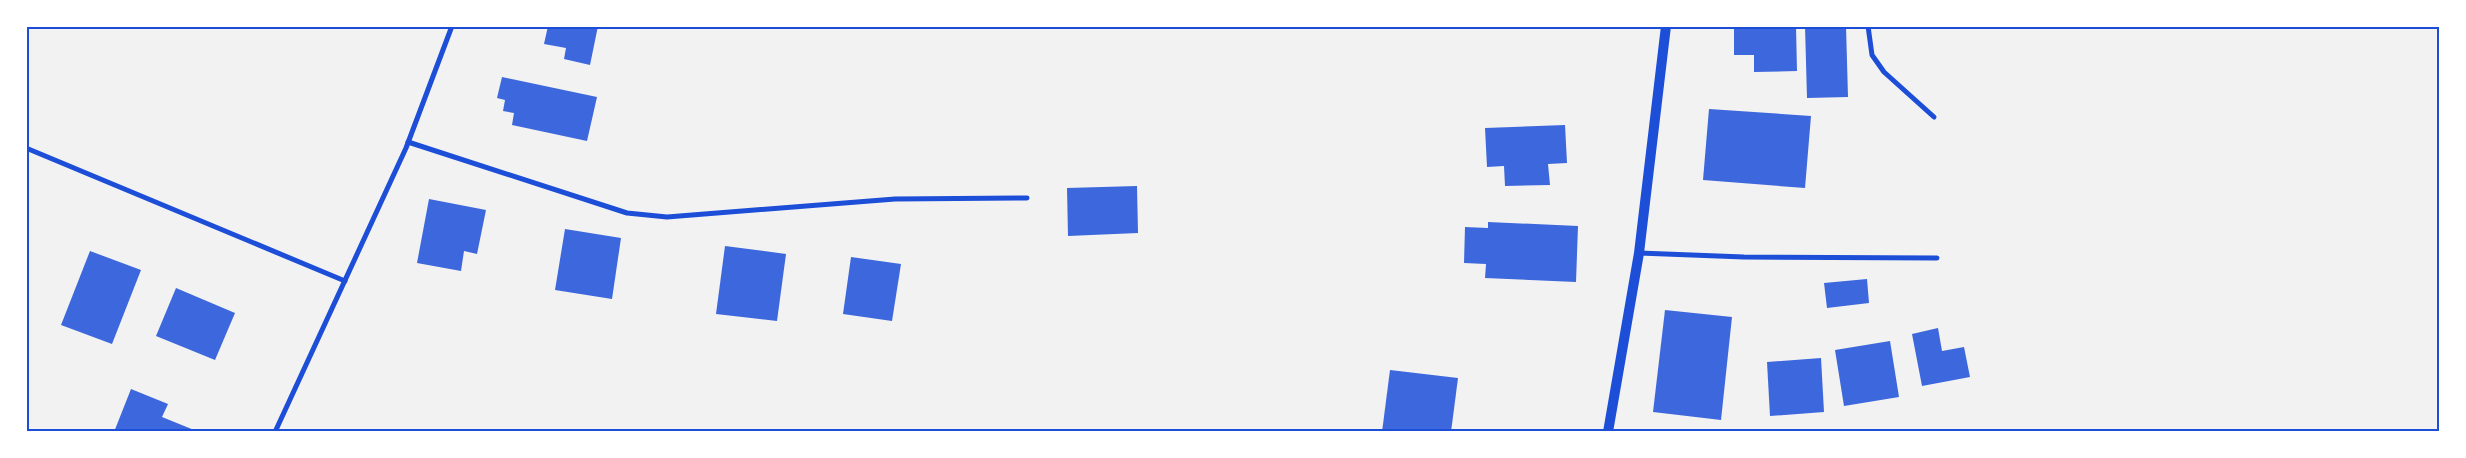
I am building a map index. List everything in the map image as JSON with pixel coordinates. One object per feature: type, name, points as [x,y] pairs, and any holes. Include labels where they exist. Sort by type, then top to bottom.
[{"type":"main road","points":[[1608,432],[1639,253],[1666,26]]},
{"type":"street","points":[[274,432],[408,142],[452,26]]},
{"type":"street","points":[[1868,26],[1872,55],[1884,72],[1934,117]]},
{"type":"street","points":[[408,142],[627,213],[667,217],[894,199],[1027,198]]},
{"type":"street","points":[[26,148],[344,281]]},
{"type":"street","points":[[1639,253],[1937,258]]},
{"type":"building","points":[[548,26],[598,26],[590,65],[564,59],[566,48],[544,44]]},
{"type":"building","points":[[1734,26],[1796,26],[1797,71],[1754,72],[1754,55],[1734,55]]},
{"type":"building","points":[[1805,26],[1846,26],[1848,97],[1807,98]]},
{"type":"building","points":[[502,77],[597,97],[587,141],[512,125],[514,113],[503,111],[505,100],[497,98]]},
{"type":"building","points":[[1709,109],[1811,116],[1805,188],[1703,180]]},
{"type":"building","points":[[1565,125],[1567,163],[1548,164],[1550,185],[1505,186],[1504,166],[1487,167],[1485,128]]},
{"type":"building","points":[[1137,186],[1138,233],[1068,236],[1067,188]]},
{"type":"building","points":[[429,199],[486,210],[477,254],[464,251],[461,271],[417,263]]},
{"type":"building","points":[[1488,222],[1578,226],[1576,282],[1485,278],[1486,264],[1464,263],[1465,227],[1488,228]]},
{"type":"building","points":[[565,229],[621,238],[612,299],[555,290]]},
{"type":"building","points":[[725,246],[786,254],[777,321],[716,314]]},
{"type":"building","points":[[90,251],[141,270],[112,344],[61,325]]},
{"type":"building","points":[[851,257],[901,264],[892,321],[843,314]]},
{"type":"building","points":[[1867,279],[1869,303],[1827,308],[1824,283]]},
{"type":"building","points":[[176,288],[235,313],[215,360],[156,336]]},
{"type":"building","points":[[1665,310],[1732,317],[1721,420],[1653,412]]},
{"type":"building","points":[[1938,328],[1942,351],[1964,347],[1970,377],[1922,386],[1912,334]]},
{"type":"building","points":[[1890,341],[1899,397],[1844,406],[1835,350]]},
{"type":"building","points":[[1821,358],[1824,412],[1770,416],[1767,362]]},
{"type":"building","points":[[1390,370],[1458,378],[1451,432],[1382,432]]},
{"type":"building","points":[[131,389],[168,404],[162,417],[199,432],[114,432]]}]
